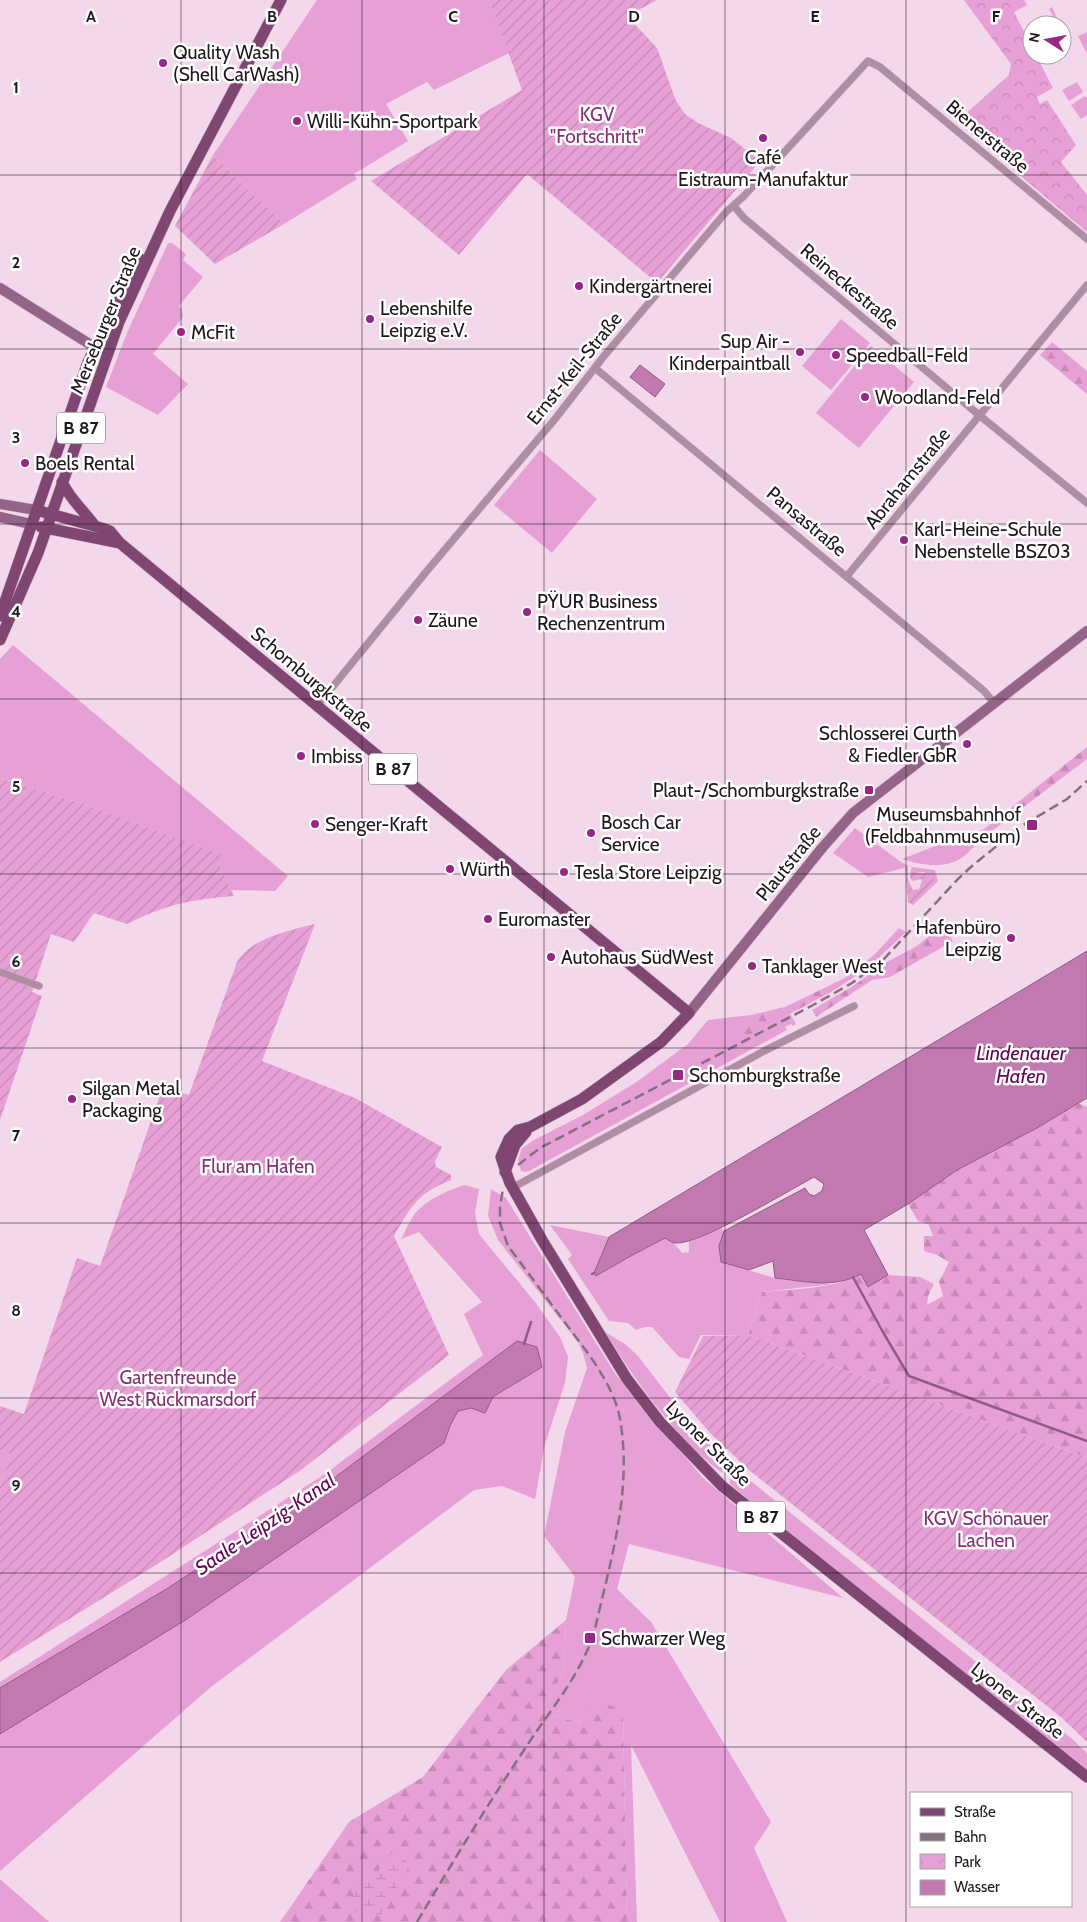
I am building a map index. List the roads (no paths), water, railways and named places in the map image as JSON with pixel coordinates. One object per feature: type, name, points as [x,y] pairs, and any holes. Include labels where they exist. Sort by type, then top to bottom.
[{"type":"main road","name":"Merseburger Straße","points":[[0,640],[32,568],[47,528],[119,322],[170,211],[281,0]]},
{"type":"main road","name":"Merseburger Straße","points":[[0,616],[88,362],[147,247],[170,211]]},
{"type":"main road","points":[[0,288],[107,355]]},
{"type":"main road","name":"B 87","points":[[62,482],[67,492],[95,526]]},
{"type":"main road","points":[[0,504],[36,510]]},
{"type":"main road","name":"Schomburgkstraße","points":[[36,510],[110,532],[120,543],[689,1013]]},
{"type":"main road","points":[[0,517],[31,524]]},
{"type":"main road","name":"Schomburgkstraße","points":[[31,524],[120,543]]},
{"type":"main road","name":"Plautstraße","points":[[508,1179],[501,1156],[504,1147],[518,1130],[530,1127],[582,1099],[666,1037],[689,1013],[842,824],[853,813],[1087,631]]},
{"type":"main road","name":"Lyoner Straße","points":[[508,1179],[627,1379],[660,1422],[722,1486],[1087,1777]]},
{"type":"street","name":"Ernst-Keil-Straße","points":[[317,706],[726,212],[734,206],[802,131],[837,97],[868,61]]},
{"type":"street","name":"Bienerstraße","points":[[868,61],[880,67],[1087,239]]},
{"type":"street","name":"Reineckestraße","points":[[734,206],[744,218],[1087,503]]},
{"type":"street","name":"Abrahamstraße","points":[[847,576],[1087,285]]},
{"type":"street","name":"Pansastraße","points":[[595,368],[984,691],[994,703]]},
{"type":"street","points":[[0,972],[39,986]]},
{"type":"street","points":[[508,1179],[854,1006]]},
{"type":"water","points":[[640,365],[665,384],[655,397],[630,377]]},
{"type":"water","name":"Lindenauer Hafen","points":[[1087,951],[1087,1098],[1037,1128],[957,1170],[908,1204],[864,1230],[888,1275],[868,1287],[861,1274],[851,1279],[819,1283],[775,1278],[773,1261],[749,1270],[721,1262],[719,1246],[724,1231],[805,1188],[809,1194],[814,1196],[822,1191],[824,1184],[814,1177],[704,1236],[676,1243],[665,1238],[596,1276],[594,1273],[609,1237]]},
{"type":"water","name":"Saale-Leipzig-Kanal","points":[[517,1341],[537,1347],[542,1367],[493,1397],[485,1413],[471,1408],[458,1411],[444,1443],[187,1619],[0,1734],[0,1688],[168,1588],[330,1481]]},
{"type":"waterway","points":[[853,1277],[909,1376],[1087,1441]]},
{"type":"waterway","points":[[524,1344],[531,1322]]},
{"type":"railway","points":[[518,1165],[540,1148],[852,983],[884,959],[972,866],[1020,827],[1067,799],[1087,781]]},
{"type":"railway","points":[[417,1922],[484,1812],[581,1664],[594,1633],[613,1552],[622,1497],[623,1442],[619,1414],[611,1391],[590,1356],[508,1246],[500,1223],[503,1189]]},
{"type":"place","name":"Quality Wash (Shell CarWash)","points":[[163,63]]},
{"type":"place","name":"Willi-Kühn-Sportpark","points":[[297,121]]},
{"type":"place","name":"Café Eistraum-Manufaktur","points":[[763,138]]},
{"type":"place","name":"Kindergärtnerei","points":[[579,286]]},
{"type":"place","name":"Lebenshilfe Leipzig e.V.","points":[[370,319]]},
{"type":"place","name":"McFit","points":[[181,332]]},
{"type":"place","name":"Sup Air - Kinderpaintball","points":[[800,352]]},
{"type":"place","name":"Speedball-Feld","points":[[836,355]]},
{"type":"place","name":"Woodland-Feld","points":[[865,397]]},
{"type":"place","name":"Boels Rental","points":[[25,463]]},
{"type":"place","name":"Karl-Heine-Schule Nebenstelle BSZ03","points":[[904,540]]},
{"type":"place","name":"PŸUR Business Rechenzentrum","points":[[527,612]]},
{"type":"place","name":"Zäune","points":[[418,620]]},
{"type":"place","name":"Schlosserei Curth & Fiedler GbR","points":[[967,744]]},
{"type":"place","name":"Imbiss","points":[[301,756]]},
{"type":"place","name":"Plaut-/Schomburgkstraße","points":[[869,790]]},
{"type":"place","name":"Senger-Kraft","points":[[315,824]]},
{"type":"place","name":"Museumsbahnhof (Feldbahnmuseum)","points":[[1032,825]]},
{"type":"place","name":"Bosch Car Service","points":[[591,833]]},
{"type":"place","name":"Würth","points":[[450,869]]},
{"type":"place","name":"Tesla Store Leipzig","points":[[564,872]]},
{"type":"place","name":"Euromaster","points":[[488,919]]},
{"type":"place","name":"Hafenbüro Leipzig","points":[[1011,938]]},
{"type":"place","name":"Autohaus SüdWest","points":[[551,957]]},
{"type":"place","name":"Tanklager West","points":[[752,966]]},
{"type":"place","name":"Schomburgkstraße","points":[[678,1075]]},
{"type":"place","name":"Silgan Metal Packaging","points":[[72,1099]]},
{"type":"place","name":"Schwarzer Weg","points":[[590,1638]]},
{"type":"park label","name":"KGV \"Fortschritt\"","points":[[597,125]]},
{"type":"park label","name":"Flur am Hafen","points":[[258,1166]]},
{"type":"park label","name":"Gartenfreunde West Rückmarsdorf","points":[[178,1388]]},
{"type":"park label","name":"KGV Schönauer Lachen","points":[[986,1529]]}]
